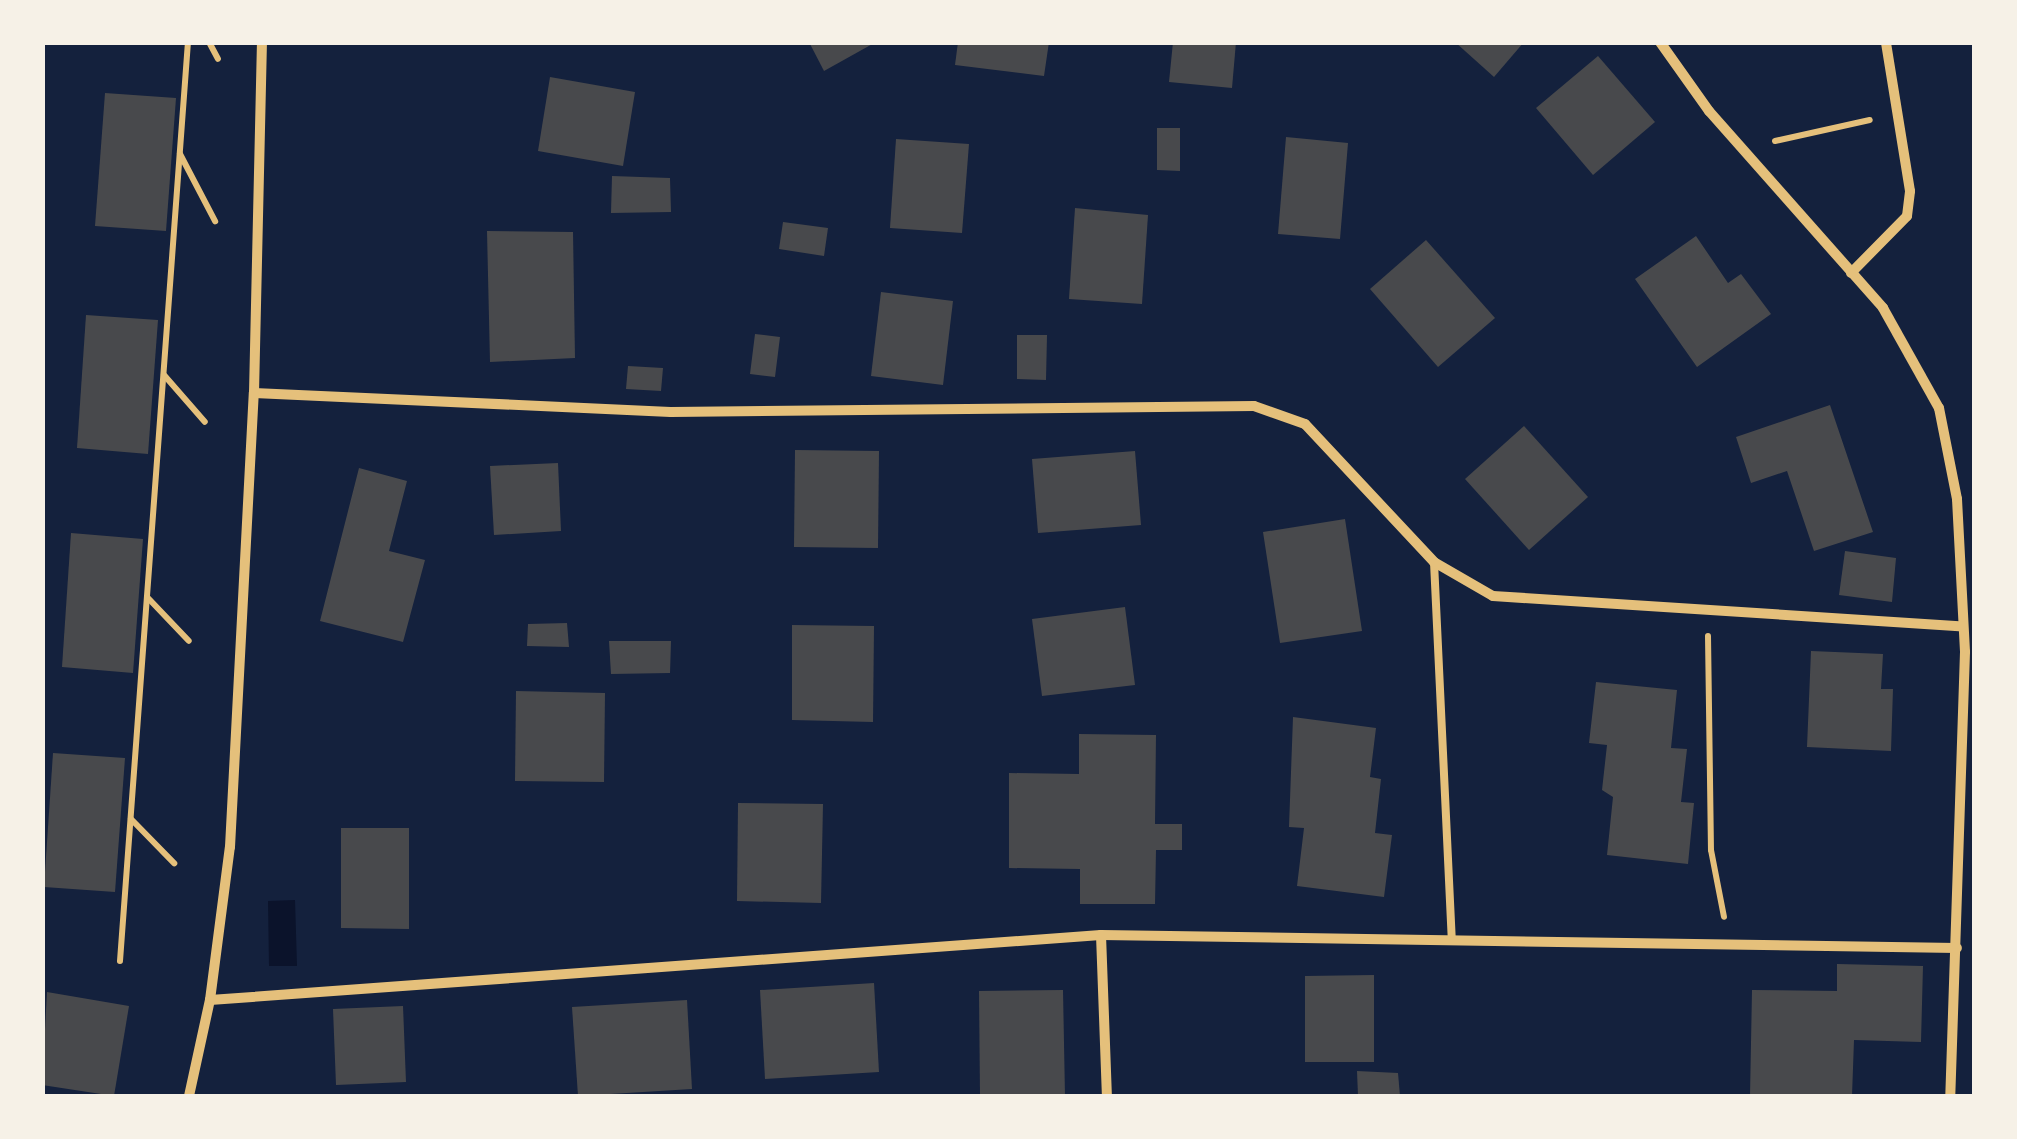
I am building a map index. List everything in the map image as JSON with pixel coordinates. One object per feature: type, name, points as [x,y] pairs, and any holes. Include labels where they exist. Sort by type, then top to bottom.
[{"type":"street","points":[[189,1096],[210,1000],[230,847],[254,393],[262,42]]},
{"type":"street","points":[[1660,42],[1710,111],[1883,308],[1939,408],[1958,499],[1963,626],[1950,1096]]},
{"type":"street","points":[[1850,273],[1908,216],[1886,42]]},
{"type":"street","points":[[254,393],[671,412],[1254,406],[1305,424],[1434,562],[1493,596],[1963,626]]},
{"type":"street","points":[[210,1000],[1102,935],[1957,948]]},
{"type":"street","points":[[1102,935],[1106,1096]]},
{"type":"lane","points":[[1434,562],[1452,940]]},
{"type":"path","points":[[120,961],[188,42]]},
{"type":"path","points":[[209,42],[218,59]]},
{"type":"path","points":[[1774,141],[1898,114]]},
{"type":"path","points":[[180,152],[215,221]]},
{"type":"path","points":[[163,374],[205,422]]},
{"type":"path","points":[[147,597],[190,642]]},
{"type":"path","points":[[1707,610],[1711,850],[1729,943]]},
{"type":"path","points":[[130,818],[174,862]]},
{"type":"water","points":[[295,900],[297,966],[269,966],[268,901]]},
{"type":"building","points":[[809,42],[876,42],[824,71]]},
{"type":"building","points":[[958,42],[1049,42],[1044,76],[955,65]]},
{"type":"building","points":[[1173,42],[1236,42],[1232,88],[1169,82]]},
{"type":"building","points":[[1455,42],[1524,42],[1494,77]]},
{"type":"building","points":[[1598,56],[1655,122],[1593,175],[1536,108]]},
{"type":"building","points":[[550,77],[635,92],[623,166],[538,151]]},
{"type":"building","points":[[105,93],[176,98],[166,231],[95,226]]},
{"type":"building","points":[[1157,128],[1180,128],[1180,171],[1157,170]]},
{"type":"building","points":[[1286,137],[1348,143],[1340,239],[1278,234]]},
{"type":"building","points":[[896,139],[969,144],[962,233],[890,228]]},
{"type":"building","points":[[612,176],[670,178],[671,212],[611,213]]},
{"type":"building","points":[[1075,208],[1148,215],[1142,304],[1069,299]]},
{"type":"building","points":[[783,222],[828,228],[824,256],[779,249]]},
{"type":"building","points":[[487,231],[573,232],[575,358],[490,362]]},
{"type":"building","points":[[1696,236],[1728,283],[1741,274],[1771,314],[1697,367],[1635,279]]},
{"type":"building","points":[[1426,240],[1495,318],[1438,367],[1370,289]]},
{"type":"building","points":[[881,292],[953,301],[943,385],[871,376]]},
{"type":"building","points":[[86,315],[158,320],[148,454],[77,448]]},
{"type":"building","points":[[755,334],[780,337],[775,377],[750,374]]},
{"type":"building","points":[[1017,335],[1047,335],[1046,380],[1017,379]]},
{"type":"building","points":[[628,366],[663,368],[661,391],[626,389]]},
{"type":"building","points":[[1830,405],[1873,532],[1814,551],[1787,471],[1751,483],[1736,437]]},
{"type":"building","points":[[1524,426],[1588,497],[1529,550],[1465,479]]},
{"type":"building","points":[[795,450],[879,451],[878,548],[794,547]]},
{"type":"building","points":[[1135,451],[1141,525],[1038,533],[1032,459]]},
{"type":"building","points":[[558,463],[561,531],[494,535],[490,466]]},
{"type":"building","points":[[359,468],[407,481],[389,551],[425,560],[403,642],[320,621]]},
{"type":"building","points":[[1345,519],[1362,631],[1280,643],[1263,532]]},
{"type":"building","points":[[71,533],[143,539],[133,673],[62,667]]},
{"type":"building","points":[[1845,551],[1896,558],[1892,602],[1839,595]]},
{"type":"building","points":[[1125,607],[1135,685],[1042,696],[1032,619]]},
{"type":"building","points":[[567,623],[569,647],[527,646],[528,624]]},
{"type":"building","points":[[792,625],[874,626],[873,722],[792,720]]},
{"type":"building","points":[[609,641],[671,641],[670,673],[611,674]]},
{"type":"building","points":[[1811,651],[1883,654],[1881,689],[1893,689],[1891,751],[1807,747]]},
{"type":"building","points":[[1596,682],[1677,690],[1671,748],[1687,749],[1681,802],[1694,803],[1688,864],[1607,855],[1613,797],[1602,790],[1607,745],[1589,743]]},
{"type":"building","points":[[516,691],[605,693],[604,782],[515,781]]},
{"type":"building","points":[[1293,717],[1376,728],[1370,777],[1381,779],[1375,833],[1392,835],[1384,897],[1297,886],[1304,828],[1289,827]]},
{"type":"building","points":[[1079,734],[1156,735],[1155,824],[1182,824],[1182,850],[1156,850],[1155,904],[1080,904],[1080,869],[1009,868],[1009,773],[1079,774]]},
{"type":"building","points":[[53,753],[125,758],[115,892],[44,887]]},
{"type":"building","points":[[738,803],[823,804],[821,903],[737,901]]},
{"type":"building","points":[[341,828],[409,828],[409,929],[341,928]]},
{"type":"building","points":[[1837,964],[1923,966],[1921,1042],[1854,1040],[1852,1096],[1750,1096],[1752,990],[1837,991]]},
{"type":"building","points":[[1374,975],[1374,1062],[1305,1062],[1305,976]]},
{"type":"building","points":[[874,983],[879,1072],[765,1079],[760,990]]},
{"type":"building","points":[[1063,990],[1065,1096],[980,1096],[979,991]]},
{"type":"building","points":[[47,992],[129,1006],[114,1096],[42,1085]]},
{"type":"building","points":[[687,1000],[692,1089],[578,1096],[572,1007]]},
{"type":"building","points":[[403,1006],[406,1082],[336,1085],[333,1009]]},
{"type":"building","points":[[1357,1071],[1398,1073],[1400,1096],[1358,1096]]}]
